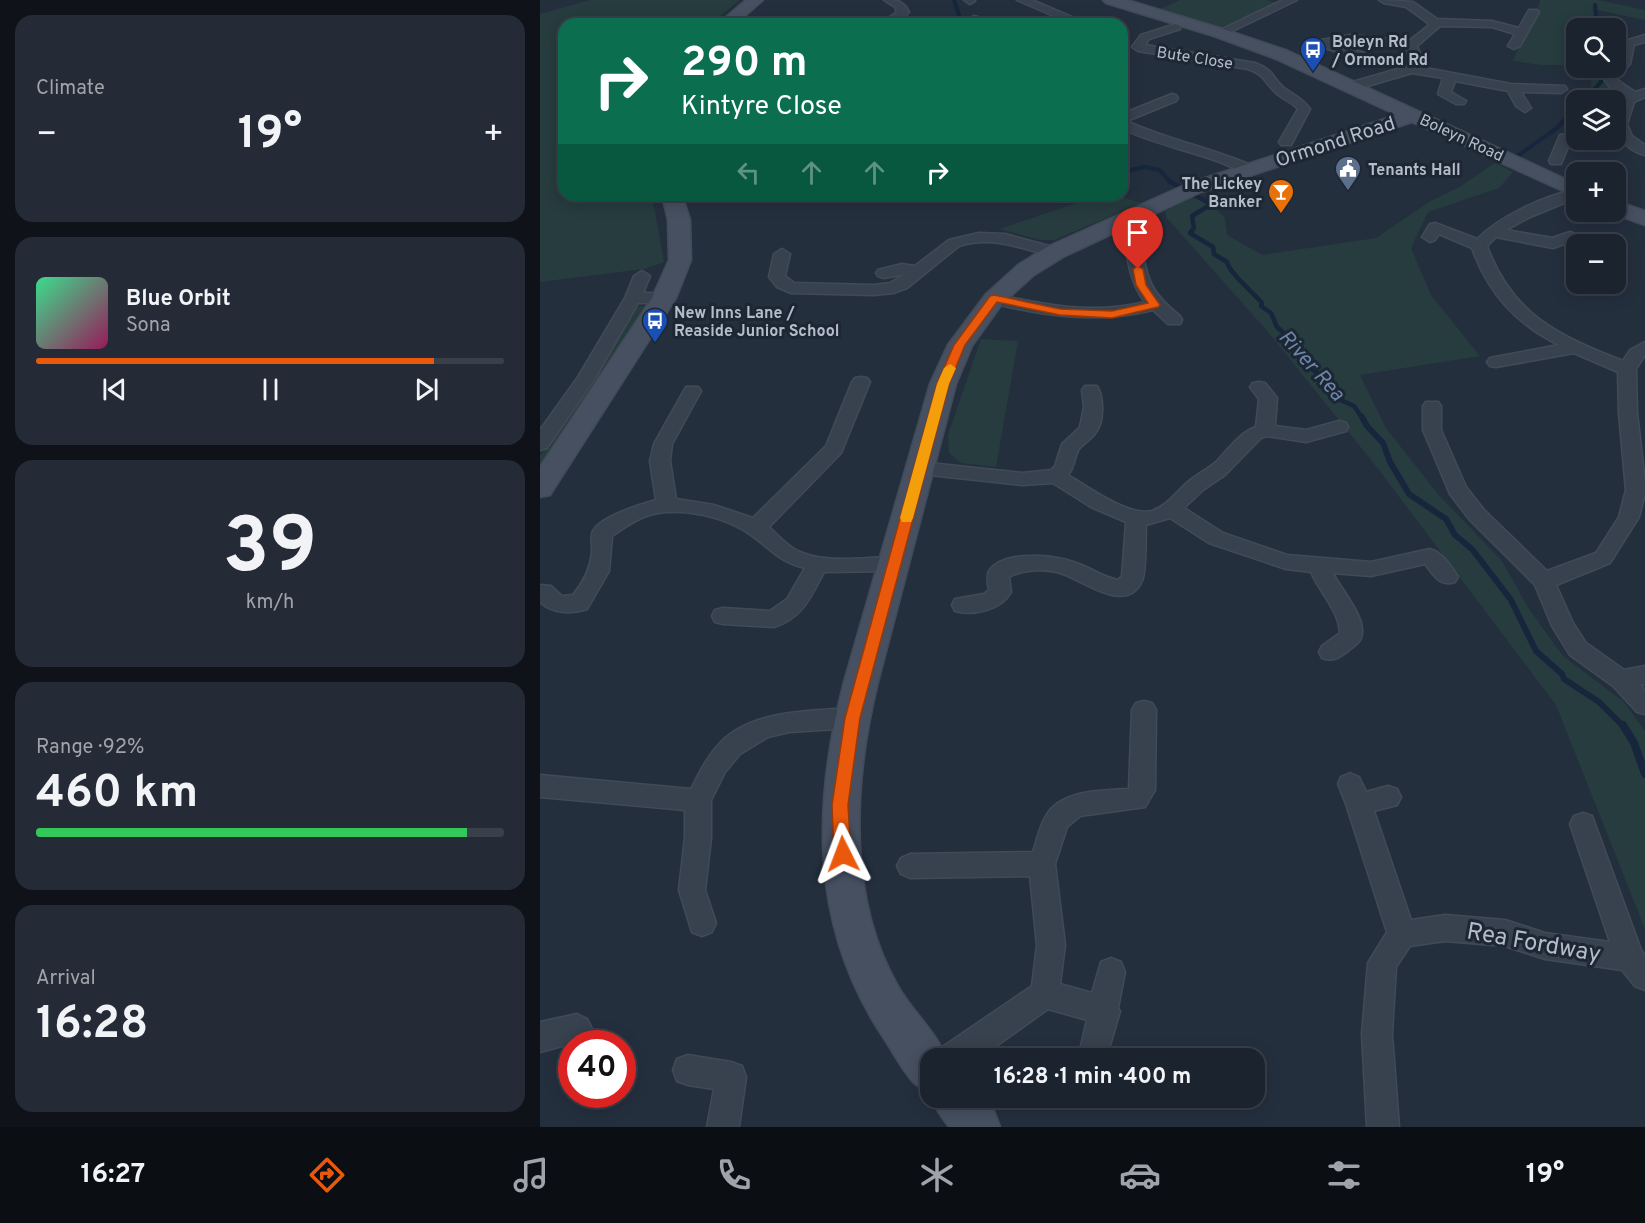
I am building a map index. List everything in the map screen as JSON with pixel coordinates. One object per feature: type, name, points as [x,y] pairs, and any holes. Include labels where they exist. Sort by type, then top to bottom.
[{"type":"street","points":[[733,18],[755,0]]},
{"type":"street","points":[[889,0],[900,5],[903,12],[898,18]]},
{"type":"street","points":[[1022,0],[1067,18]]},
{"type":"street","name":"Boleyn Road","points":[[1111,0],[1220,33],[1282,55],[1353,86],[1566,187]]},
{"type":"street","points":[[1220,33],[1292,0]]},
{"type":"street","points":[[1384,0],[1401,1],[1434,22],[1492,24],[1522,32]]},
{"type":"street","points":[[1514,46],[1533,12]]},
{"type":"street","points":[[1367,58],[1333,49],[1325,42],[1351,38],[1411,45],[1434,27],[1434,22]]},
{"type":"street","name":"Bute Close","points":[[1138,48],[1145,37],[1176,27]]},
{"type":"street","points":[[1626,41],[1645,38]]},
{"type":"street","points":[[1411,45],[1417,62],[1412,69]]},
{"type":"street","name":"Bute Close","points":[[1128,47],[1251,66]]},
{"type":"street","points":[[1251,66],[1282,55]]},
{"type":"street","points":[[1251,66],[1266,72],[1279,90],[1303,106],[1304,109],[1286,142]]},
{"type":"street","points":[[1353,86],[1412,69],[1504,86],[1514,90],[1545,85],[1561,88]]},
{"type":"street","points":[[1449,77],[1447,91],[1444,94],[1460,101]]},
{"type":"street","points":[[1611,78],[1616,86],[1639,94]]},
{"type":"street","points":[[1514,90],[1520,103],[1526,108]]},
{"type":"street","points":[[1626,106],[1628,100],[1639,94]]},
{"type":"street","points":[[1128,117],[1172,98]]},
{"type":"street","name":"Ormond Road","points":[[920,1054],[884,1002],[859,950],[846,897],[840,805],[852,718],[943,384],[960,345],[994,299],[1026,270],[1055,252],[1194,188],[1414,115]]},
{"type":"street","points":[[1128,127],[1155,139],[1223,158],[1248,169]]},
{"type":"street","points":[[1556,161],[1566,138]]},
{"type":"street","points":[[1626,141],[1645,151]]},
{"type":"street","points":[[1479,245],[1491,232],[1566,196]]},
{"type":"street","points":[[540,488],[664,298],[680,260],[679,220],[674,201]]},
{"type":"street","points":[[1626,211],[1645,219]]},
{"type":"street","points":[[1430,237],[1435,227],[1479,245]]},
{"type":"street","points":[[1491,232],[1553,243],[1566,238]]},
{"type":"street","points":[[782,254],[777,277],[779,281],[798,294],[884,290],[901,285],[954,243],[976,236],[993,236],[1055,252]]},
{"type":"street","points":[[1132,237],[1141,285],[1154,305],[1174,320]]},
{"type":"street","points":[[1479,245],[1485,267],[1497,288],[1514,307],[1538,326],[1573,348],[1627,369]]},
{"type":"street","points":[[884,273],[902,269],[919,271]]},
{"type":"street","points":[[540,444],[586,378],[633,298],[642,276]]},
{"type":"street","points":[[633,298],[664,298]]},
{"type":"street","points":[[994,299],[1060,312],[1112,315],[1154,305]]},
{"type":"street","points":[[1544,580],[1603,558],[1637,521],[1636,415],[1627,369],[1636,354],[1645,347]]},
{"type":"street","points":[[1496,362],[1573,348]]},
{"type":"street","points":[[756,528],[834,449],[861,382]]},
{"type":"street","points":[[1259,387],[1268,398],[1265,430]]},
{"type":"street","points":[[1056,477],[1064,468],[1069,448],[1089,429],[1093,407],[1092,390]]},
{"type":"street","points":[[667,505],[660,461],[663,444],[692,391]]},
{"type":"street","points":[[1432,406],[1432,430],[1456,489],[1477,515],[1544,580],[1563,626],[1578,649],[1621,680],[1645,705]]},
{"type":"street","points":[[920,468],[1022,479],[1056,477],[1098,502],[1136,519],[1156,517],[1171,509],[1196,485],[1218,471],[1254,434],[1265,430],[1306,436],[1339,427]]},
{"type":"street","points":[[543,592],[557,604],[579,603],[589,592],[604,555],[602,533],[619,521],[647,508],[667,505],[687,505],[727,516],[756,528],[789,555],[818,564],[894,564]]},
{"type":"street","points":[[1171,509],[1216,538],[1286,562],[1371,569],[1430,556],[1447,577]]},
{"type":"street","points":[[963,605],[990,601],[999,592],[998,574],[1014,565],[1049,563],[1072,569],[1098,584],[1123,588],[1132,579],[1136,519]]},
{"type":"street","points":[[723,616],[774,619],[795,605],[818,564]]},
{"type":"street","points":[[1320,566],[1324,582],[1347,613],[1352,626],[1351,636],[1330,652]]},
{"type":"street","points":[[1621,680],[1645,675]]},
{"type":"street","points":[[1046,994],[1050,945],[1042,864],[1056,821],[1073,807],[1101,801],[1136,799],[1142,790],[1144,710]]},
{"type":"street","points":[[702,923],[692,890],[698,838],[698,800],[717,765],[731,747],[761,729],[789,722],[852,718]]},
{"type":"street","points":[[540,786],[698,800]]},
{"type":"street","points":[[1383,1127],[1377,1034],[1382,963],[1402,934],[1355,794],[1388,798]]},
{"type":"street","name":"Rea Fordway","points":[[1583,824],[1637,967]]},
{"type":"street","points":[[910,866],[1042,864]]},
{"type":"street","name":"Rea Fordway","points":[[1402,934],[1446,928],[1505,933],[1545,946],[1637,967]]},
{"type":"street","points":[[1096,1048],[1105,1011],[1111,972]]},
{"type":"street","points":[[1046,994],[1105,1011]]},
{"type":"street","points":[[968,1048],[1046,994]]},
{"type":"street","points":[[540,1037],[577,1029]]},
{"type":"street","points":[[688,1070],[731,1077],[723,1127]]},
{"type":"street","points":[[962,1108],[978,1127]]},
{"type":"green space","points":[[590,0],[740,0],[718,18],[558,18],[558,201],[653,201],[664,262],[644,269],[540,282],[540,14]]},
{"type":"green space","points":[[1180,0],[1267,0],[1276,3],[1218,29],[1160,9]]},
{"type":"green space","points":[[1540,0],[1598,0],[1645,10],[1645,20],[1592,9],[1597,18],[1566,18],[1566,65],[1541,65],[1513,61],[1526,29]]},
{"type":"green space","points":[[1592,78],[1609,78],[1609,90],[1591,90]]},
{"type":"green space","points":[[1495,163],[1513,172],[1499,188],[1428,212],[1411,248],[1431,295],[1480,356],[1360,375],[1386,428],[1437,493],[1502,561],[1529,609],[1563,656],[1624,702],[1645,731],[1645,929],[1556,705],[1379,470],[1269,333],[1166,217],[1166,211],[1190,198],[1207,200],[1225,218],[1227,235],[1262,255],[1376,238],[1429,202],[1461,186]]},
{"type":"green space","points":[[1128,199],[1142,203],[1054,240],[1040,240],[1000,229],[1076,203],[1076,201],[1128,201]]},
{"type":"green space","points":[[633,307],[647,307],[540,476],[540,456],[593,379]]},
{"type":"green space","points":[[981,339],[1018,341],[996,467],[961,463],[949,453],[948,435]]},
{"type":"waterway","name":"River Rea","points":[[954,0],[960,18]]},
{"type":"waterway","points":[[1595,5],[1596,18]]},
{"type":"waterway","points":[[1593,90],[1601,82],[1601,78]]},
{"type":"waterway","points":[[1516,157],[1557,128],[1566,119]]},
{"type":"waterway","name":"River Rea","points":[[1128,171],[1145,167],[1159,170],[1171,182]]},
{"type":"waterway","name":"River Rea","points":[[1169,181],[1209,203],[1210,205],[1192,216],[1194,228],[1190,233],[1213,247],[1214,254],[1227,262],[1237,277],[1262,303],[1261,306],[1271,313],[1277,327],[1295,343],[1307,365],[1325,379],[1336,398],[1354,406],[1363,419]]},
{"type":"waterway","name":"River Rea","points":[[1362,417],[1383,443],[1390,462],[1409,494],[1446,519],[1455,535],[1472,549],[1511,600],[1536,651],[1562,674],[1564,679],[1599,702],[1624,727]]},
{"type":"waterway","name":"River Rea","points":[[1623,725],[1634,743],[1645,774]]},
{"type":"slow traffic","points":[[906,518],[943,384],[950,368]]},
{"type":"place","name":"Boleyn Rd / Ormond Rd","points":[[1313,73]]},
{"type":"place","name":"Tenants Hall","points":[[1348,192]]},
{"type":"place","name":"The Lickey Banker","points":[[1281,215]]},
{"type":"place","name":"New Inns Lane / Reaside Junior School","points":[[655,344]]},
{"type":"route","points":[[843,854],[840,805],[852,718],[943,384],[960,345],[994,299],[1060,312],[1112,315],[1154,305],[1141,285],[1138,269]]}]
